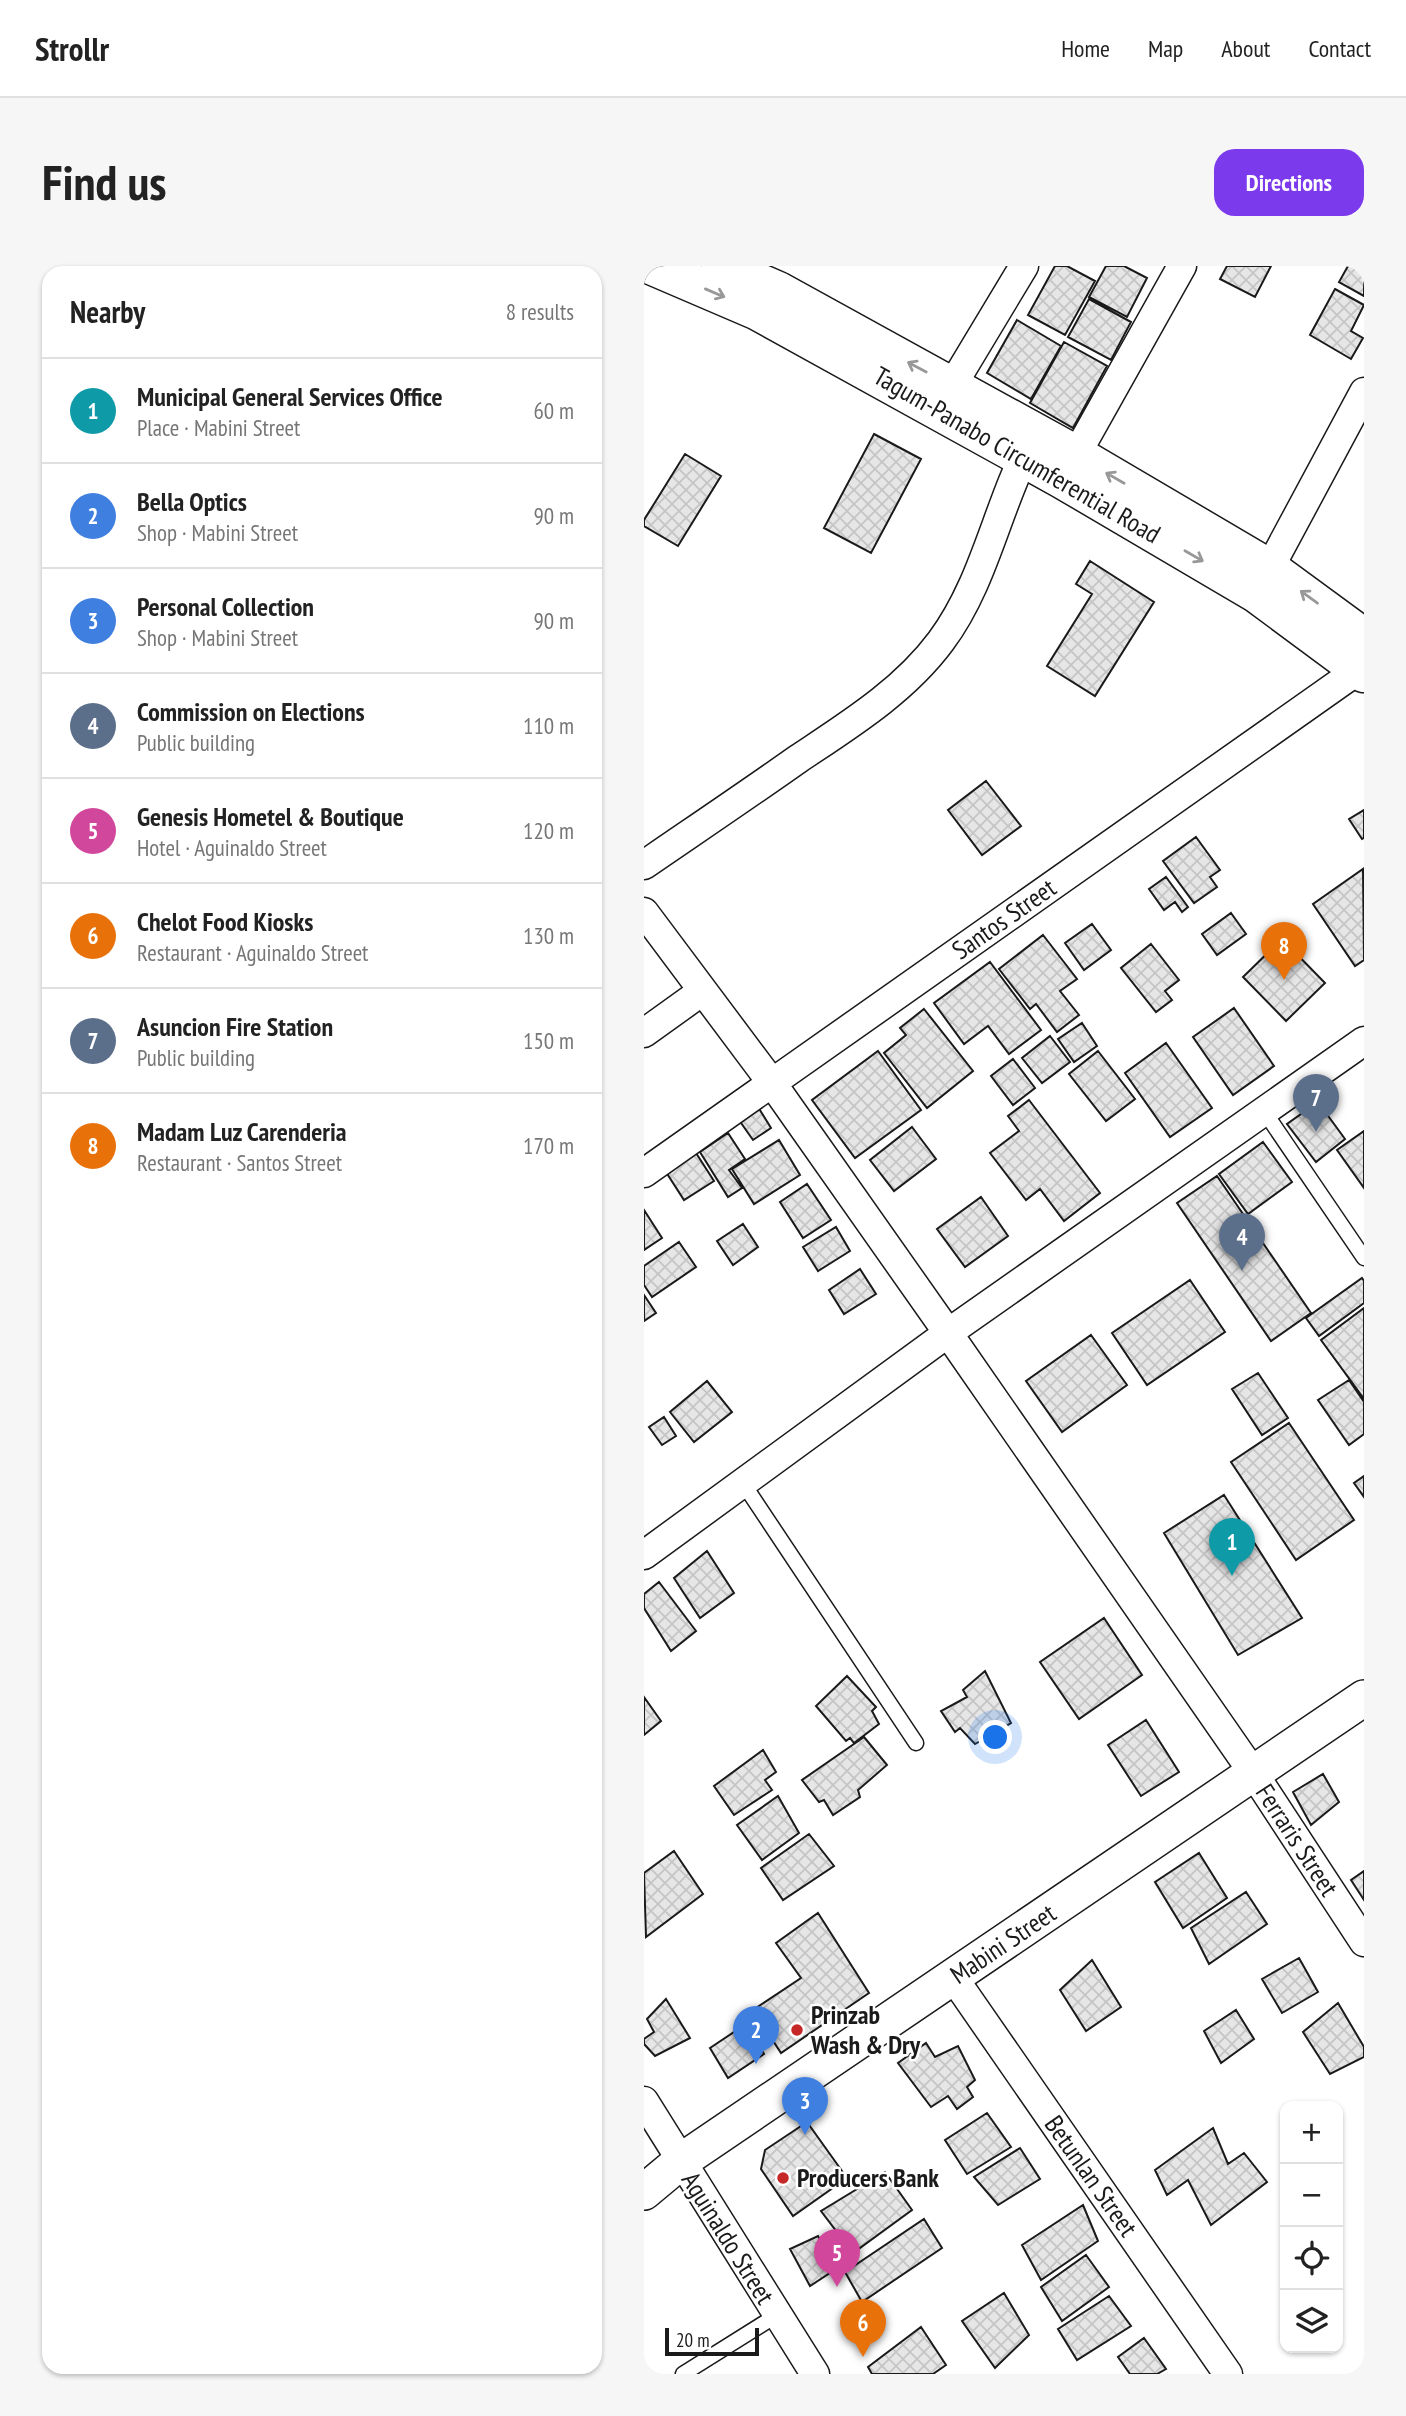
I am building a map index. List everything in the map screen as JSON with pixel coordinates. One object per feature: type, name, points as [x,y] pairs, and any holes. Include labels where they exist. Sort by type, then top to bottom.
[{"type":"highway","name":"Tagum-Panabo Circumferential Road","points":[[653,266],[945,397]]},
{"type":"highway","name":"Tagum-Panabo Circumferential Road","points":[[721,266],[778,292],[945,397],[1263,581],[1363,661]]},
{"type":"street","points":[[945,397],[1024,266]]},
{"type":"street","points":[[1069,467],[1182,266]]},
{"type":"street","points":[[1263,581],[1364,392]]},
{"type":"street","points":[[644,865],[833,736],[900,686],[942,640],[974,584],[1030,445]]},
{"type":"street","name":"Santos Street","points":[[644,1172],[1363,661]]},
{"type":"street","name":"Ferraris Street","points":[[644,912],[701,992],[772,1083],[948,1333],[1254,1774],[1364,1942]]},
{"type":"street","points":[[644,1033],[701,992]]},
{"type":"street","points":[[644,1555],[948,1333],[1364,1041]]},
{"type":"street","name":"Mabini Street","points":[[644,2192],[680,2162],[1364,1698]]},
{"type":"street","name":"Betunlan Street","points":[[953,1977],[1228,2374]]},
{"type":"street","name":"Aguinaldo Street","points":[[644,2101],[815,2374]]},
{"type":"lane","points":[[1264,1111],[1364,1258]]},
{"type":"lane","points":[[743,1483],[916,1743]]},
{"type":"lane","points":[[683,2374],[777,2315]]},
{"type":"building","points":[[1055,266],[1067,266],[1095,281],[1065,335],[1028,315]]},
{"type":"building","points":[[1106,266],[1124,266],[1147,278],[1127,317],[1089,297]]},
{"type":"building","points":[[1227,266],[1271,266],[1255,297],[1220,279]]},
{"type":"building","points":[[1348,266],[1364,266],[1364,296],[1339,282]]},
{"type":"building","points":[[1335,289],[1364,305],[1351,331],[1363,338],[1351,359],[1310,335]]},
{"type":"building","points":[[1089,299],[1131,322],[1111,360],[1068,337]]},
{"type":"building","points":[[1017,320],[1061,346],[1031,399],[987,373]]},
{"type":"building","points":[[1064,342],[1107,366],[1073,428],[1030,403]]},
{"type":"building","points":[[874,434],[921,459],[871,553],[824,528]]},
{"type":"building","points":[[685,454],[721,476],[678,546],[644,526],[644,520]]},
{"type":"building","points":[[1090,561],[1154,602],[1095,696],[1047,666],[1092,594],[1076,584]]},
{"type":"building","points":[[986,781],[1021,826],[982,855],[948,810]]},
{"type":"building","points":[[1364,810],[1364,838],[1362,839],[1349,819]]},
{"type":"building","points":[[1196,837],[1220,870],[1210,877],[1217,887],[1194,903],[1163,861]]},
{"type":"building","points":[[1363,869],[1364,960],[1355,966],[1313,904]]},
{"type":"building","points":[[1166,877],[1188,907],[1182,912],[1175,902],[1164,910],[1149,889]]},
{"type":"building","points":[[1231,913],[1246,934],[1217,955],[1202,934]]},
{"type":"building","points":[[1092,924],[1111,950],[1084,970],[1065,943]]},
{"type":"building","points":[[1043,935],[1077,979],[1060,991],[1079,1015],[1057,1032],[1036,1004],[1030,1009],[999,969]]},
{"type":"building","points":[[1282,939],[1325,983],[1286,1021],[1243,977]]},
{"type":"building","points":[[1151,944],[1179,980],[1165,991],[1172,1000],[1156,1012],[1121,968]]},
{"type":"building","points":[[990,962],[1041,1030],[1009,1054],[988,1026],[964,1044],[934,1003]]},
{"type":"building","points":[[1234,1008],[1274,1066],[1233,1095],[1193,1037]]},
{"type":"building","points":[[924,1009],[973,1071],[927,1108],[884,1053],[906,1035],[900,1028]]},
{"type":"building","points":[[1082,1023],[1097,1046],[1074,1062],[1058,1039]]},
{"type":"building","points":[[1050,1036],[1070,1062],[1042,1083],[1022,1058]]},
{"type":"building","points":[[1166,1043],[1212,1108],[1170,1137],[1125,1073]]},
{"type":"building","points":[[878,1051],[921,1110],[855,1158],[812,1100]]},
{"type":"building","points":[[1098,1051],[1135,1099],[1106,1121],[1069,1074]]},
{"type":"building","points":[[1013,1059],[1035,1088],[1013,1105],[991,1076]]},
{"type":"building","points":[[1029,1100],[1100,1193],[1064,1221],[1040,1189],[1026,1200],[990,1153],[1019,1131],[1008,1116]]},
{"type":"building","points":[[1318,1102],[1345,1139],[1316,1162],[1287,1124]]},
{"type":"building","points":[[758,1107],[771,1128],[753,1140],[739,1120]]},
{"type":"building","points":[[912,1127],[936,1159],[894,1191],[870,1160]]},
{"type":"building","points":[[1364,1131],[1364,1188],[1337,1150]]},
{"type":"building","points":[[728,1133],[745,1159],[729,1170],[742,1188],[728,1197],[700,1152]]},
{"type":"building","points":[[779,1140],[800,1175],[754,1204],[732,1169]]},
{"type":"building","points":[[1263,1142],[1292,1182],[1248,1214],[1219,1174]]},
{"type":"building","points":[[696,1153],[714,1181],[684,1200],[666,1172]]},
{"type":"building","points":[[1217,1176],[1311,1313],[1271,1341],[1177,1203]]},
{"type":"building","points":[[807,1184],[831,1220],[803,1238],[780,1202]]},
{"type":"building","points":[[981,1197],[1008,1236],[965,1267],[937,1229]]},
{"type":"building","points":[[644,1210],[662,1238],[644,1250]]},
{"type":"building","points":[[743,1224],[758,1247],[733,1265],[717,1241]]},
{"type":"building","points":[[836,1227],[850,1251],[818,1271],[803,1247]]},
{"type":"building","points":[[679,1242],[696,1267],[652,1297],[644,1285],[644,1266]]},
{"type":"building","points":[[860,1269],[876,1294],[844,1314],[829,1290]]},
{"type":"building","points":[[1362,1278],[1364,1303],[1319,1336],[1306,1318]]},
{"type":"building","points":[[1190,1280],[1225,1332],[1147,1385],[1112,1333]]},
{"type":"building","points":[[644,1295],[656,1313],[644,1321]]},
{"type":"building","points":[[1364,1308],[1364,1399],[1321,1340]]},
{"type":"building","points":[[1091,1335],[1127,1385],[1062,1432],[1026,1381]]},
{"type":"building","points":[[1258,1373],[1288,1418],[1262,1435],[1232,1389]]},
{"type":"building","points":[[1349,1380],[1364,1402],[1364,1434],[1349,1445],[1318,1400]]},
{"type":"building","points":[[707,1381],[732,1412],[694,1442],[670,1412]]},
{"type":"building","points":[[664,1417],[676,1436],[662,1445],[649,1427]]},
{"type":"building","points":[[1289,1423],[1354,1520],[1296,1560],[1231,1462]]},
{"type":"building","points":[[1364,1476],[1364,1497],[1354,1483]]},
{"type":"building","points":[[1224,1495],[1302,1618],[1238,1655],[1164,1533]]},
{"type":"building","points":[[707,1551],[734,1593],[700,1618],[674,1578]]},
{"type":"building","points":[[659,1582],[696,1631],[671,1651],[644,1608],[644,1594]]},
{"type":"building","points":[[1104,1618],[1142,1675],[1079,1719],[1040,1662]]},
{"type":"building","points":[[985,1671],[1011,1723],[975,1744],[960,1728],[955,1732],[941,1711],[967,1697],[963,1690]]},
{"type":"building","points":[[847,1676],[876,1707],[872,1711],[879,1724],[854,1743],[850,1738],[846,1741],[816,1706]]},
{"type":"building","points":[[644,1697],[661,1721],[644,1735]]},
{"type":"building","points":[[1146,1720],[1179,1772],[1141,1796],[1108,1745]]},
{"type":"building","points":[[864,1737],[887,1765],[858,1790],[860,1797],[833,1815],[824,1800],[819,1802],[802,1780]]},
{"type":"building","points":[[763,1750],[776,1772],[765,1780],[772,1790],[734,1815],[714,1786]]},
{"type":"building","points":[[1323,1774],[1339,1802],[1311,1825],[1293,1792]]},
{"type":"building","points":[[778,1796],[799,1833],[762,1860],[737,1825]]},
{"type":"building","points":[[809,1834],[834,1866],[783,1900],[761,1868]]},
{"type":"building","points":[[674,1851],[703,1894],[646,1937],[644,1873]]},
{"type":"building","points":[[1199,1853],[1227,1898],[1183,1928],[1155,1882]]},
{"type":"building","points":[[1364,1871],[1364,1900],[1351,1880]]},
{"type":"building","points":[[1246,1892],[1267,1924],[1209,1964],[1191,1928]]},
{"type":"building","points":[[818,1913],[869,1993],[781,2053],[753,2010],[801,1978],[776,1943]]},
{"type":"building","points":[[1299,1958],[1318,1992],[1282,2013],[1262,1979]]},
{"type":"building","points":[[1092,1960],[1121,2007],[1086,2031],[1060,1990]]},
{"type":"building","points":[[666,1999],[690,2038],[655,2056],[644,2044],[644,2039],[654,2032],[647,2019]]},
{"type":"building","points":[[1338,2003],[1364,2047],[1364,2057],[1330,2074],[1303,2032]]},
{"type":"building","points":[[1236,2010],[1254,2039],[1221,2063],[1204,2031]]},
{"type":"building","points":[[746,2024],[764,2054],[728,2078],[710,2048]]},
{"type":"building","points":[[926,2043],[935,2057],[958,2046],[975,2080],[967,2087],[973,2097],[957,2109],[948,2096],[931,2107],[898,2063]]},
{"type":"building","points":[[987,2113],[1011,2147],[967,2174],[945,2140]]},
{"type":"building","points":[[807,2122],[847,2178],[793,2216],[761,2169],[765,2150]]},
{"type":"building","points":[[1213,2128],[1228,2164],[1244,2153],[1267,2182],[1211,2225],[1188,2180],[1167,2195],[1155,2170]]},
{"type":"building","points":[[1020,2148],[1040,2179],[998,2205],[974,2177]]},
{"type":"building","points":[[885,2172],[912,2210],[853,2253],[821,2211]]},
{"type":"building","points":[[1083,2205],[1098,2241],[1041,2280],[1022,2245]]},
{"type":"building","points":[[924,2219],[942,2248],[862,2302],[845,2272]]},
{"type":"building","points":[[818,2236],[836,2269],[810,2286],[790,2249]]},
{"type":"building","points":[[1086,2255],[1109,2287],[1062,2321],[1041,2287]]},
{"type":"building","points":[[1004,2293],[1029,2335],[995,2368],[962,2321]]},
{"type":"building","points":[[1109,2296],[1131,2326],[1077,2360],[1058,2329]]},
{"type":"building","points":[[921,2327],[946,2365],[933,2374],[872,2374],[868,2367]]},
{"type":"building","points":[[1144,2338],[1166,2369],[1157,2374],[1130,2374],[1118,2357]]},
{"type":"place","name":"Madam Luz Carenderia","points":[[1284,980]]},
{"type":"place","name":"Asuncion Fire Station","points":[[1316,1132]]},
{"type":"place","name":"Commission on Elections","points":[[1242,1271]]},
{"type":"place","name":"Municipal General Services Office","points":[[1232,1576]]},
{"type":"place","name":"Prinzab Wash & Dry","points":[[797,2030]]},
{"type":"place","name":"Bella Optics","points":[[756,2064]]},
{"type":"place","name":"Personal Collection","points":[[805,2135]]},
{"type":"place","name":"Producers Bank","points":[[783,2178]]},
{"type":"place","name":"Genesis Hometel & Boutique","points":[[837,2287]]},
{"type":"place","name":"Chelot Food Kiosks","points":[[863,2357]]}]
